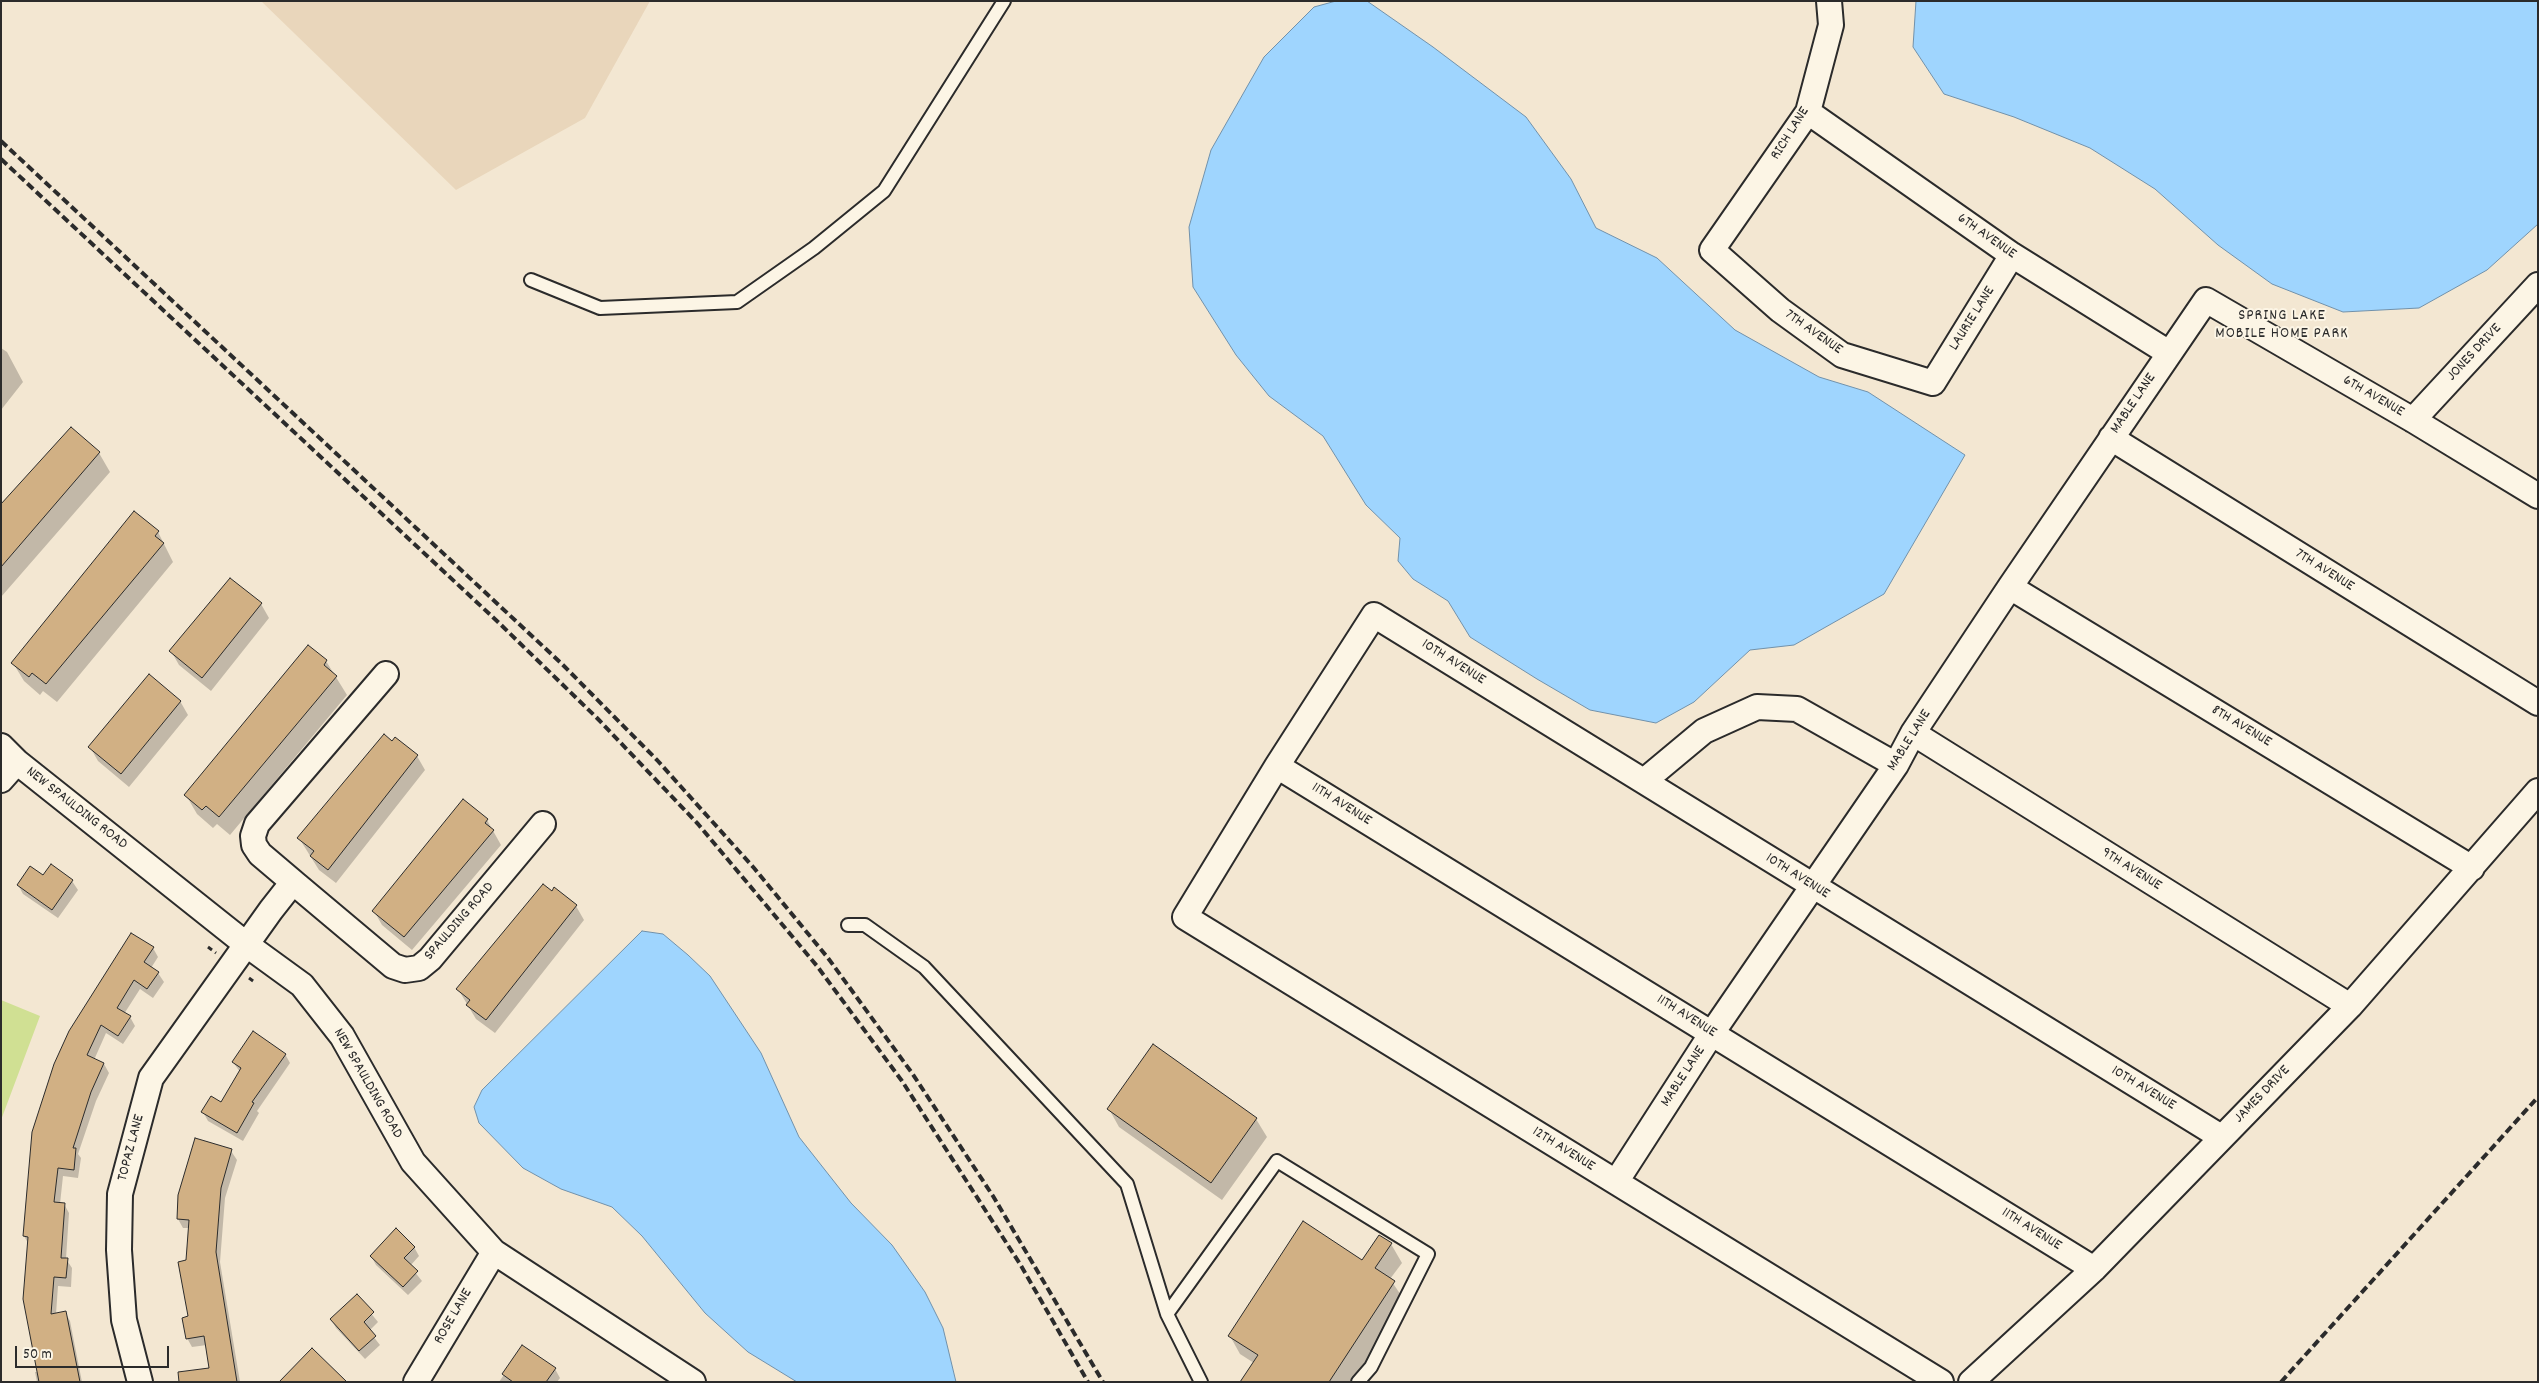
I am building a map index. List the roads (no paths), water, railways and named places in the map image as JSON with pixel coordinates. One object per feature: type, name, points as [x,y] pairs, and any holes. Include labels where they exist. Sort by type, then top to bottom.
[{"type":"street","name":"RICH LANE","points":[[1712,250],[1808,112],[1831,26],[1829,1]]},
{"type":"street","name":"6TH AVENUE","points":[[1808,112],[2012,255],[2169,353]]},
{"type":"street","name":"7TH AVENUE","points":[[1712,250],[1780,310],[1842,355],[1933,383]]},
{"type":"street","name":"LAURIE LANE","points":[[1933,383],[2012,255]]},
{"type":"street","name":"JONES DRIVE","points":[[2413,420],[2538,285]]},
{"type":"street","name":"6TH AVENUE","points":[[2206,300],[2413,420],[2538,496]]},
{"type":"street","name":"MABLE LANE","points":[[1616,1182],[1712,1033],[1811,886],[1896,765],[1914,733],[2010,587],[2206,300]]},
{"type":"street","name":"7TH AVENUE","points":[[2111,438],[2538,703]]},
{"type":"street","name":"8TH AVENUE","points":[[2010,587],[2472,868]]},
{"type":"street","name":"10TH AVENUE","points":[[1277,766],[1374,615],[2221,1137]]},
{"type":"street","name":"SPAULDING ROAD","points":[[386,674],[257,824],[253,836],[254,845],[260,854],[392,966],[405,970],[419,968],[430,959],[543,824]]},
{"type":"street","points":[[1644,781],[1704,731],[1757,707],[1797,709],[1896,765]]},
{"type":"street","name":"9TH AVENUE","points":[[1914,733],[2350,1006]]},
{"type":"street","points":[[1,780],[9,754]]},
{"type":"street","name":"NEW SPAULDING ROAD","points":[[9,754],[247,945],[302,985],[342,1036],[413,1162],[494,1252],[693,1382]]},
{"type":"street","name":"12TH AVENUE","points":[[1277,766],[1185,917],[1941,1382]]},
{"type":"street","name":"11TH AVENUE","points":[[1277,766],[2094,1269]]},
{"type":"street","name":"JAMES DRIVE","points":[[1971,1382],[2094,1269],[2350,1006],[2538,791]]},
{"type":"street","points":[[247,945],[293,882]]},
{"type":"street","name":"TOPAZ LANE","points":[[140,1382],[124,1320],[119,1250],[120,1194],[152,1078],[247,945]]},
{"type":"street","name":"ROSE LANE","points":[[416,1382],[494,1252]]},
{"type":"lane","points":[[531,280],[600,308],[737,302],[814,248],[884,191],[1004,1]]},
{"type":"lane","points":[[848,925],[865,925],[924,967],[1127,1184],[1167,1314],[1201,1382]]},
{"type":"lane","points":[[1167,1314],[1276,1161],[1428,1254],[1370,1367],[1358,1382]]},
{"type":"water","points":[[1336,1],[1367,1],[1433,47],[1526,117],[1571,179],[1596,228],[1657,258],[1735,330],[1819,377],[1868,392],[1965,455],[1884,594],[1794,645],[1750,650],[1694,702],[1656,723],[1590,710],[1537,679],[1470,637],[1448,601],[1413,579],[1398,561],[1400,538],[1366,505],[1323,436],[1269,396],[1236,355],[1193,287],[1189,227],[1211,150],[1264,57],[1314,7]]},
{"type":"water","points":[[1916,1],[2538,1],[2538,224],[2487,270],[2419,308],[2343,312],[2272,284],[2218,245],[2155,189],[2090,148],[2014,117],[1944,94],[1913,47]]},
{"type":"water","points":[[642,931],[663,934],[710,976],[761,1053],[799,1137],[851,1203],[892,1245],[925,1292],[943,1328],[956,1382],[797,1382],[748,1352],[705,1313],[642,1236],[612,1207],[561,1189],[523,1168],[479,1123],[474,1107],[482,1090]]},
{"type":"railway","points":[[1,141],[562,664],[657,760],[754,868],[828,958],[912,1073],[993,1196],[1103,1382]]},
{"type":"railway","points":[[1,159],[498,622],[597,718],[698,824],[817,966],[902,1081],[1020,1264],[1088,1382]]},
{"type":"railway","points":[[2281,1382],[2538,1097]]},
{"type":"district","name":"SPRING LAKE MOBILE HOME PARK","points":[[2282,326]]}]
